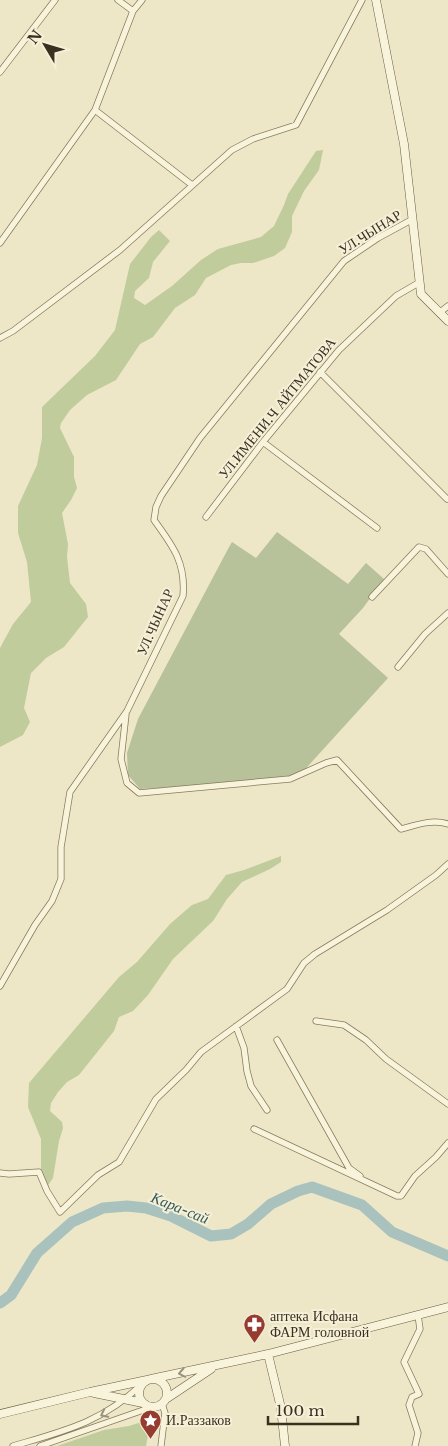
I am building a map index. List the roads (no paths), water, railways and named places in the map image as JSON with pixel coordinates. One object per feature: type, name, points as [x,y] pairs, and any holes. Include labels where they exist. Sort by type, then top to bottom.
[{"type":"main road","points":[[376,0],[404,144],[422,294],[448,322]]},
{"type":"main road","points":[[143,1403],[139,1394],[147,1381],[268,1354],[448,1307]]},
{"type":"main road","points":[[268,1354],[281,1408],[285,1446]]},
{"type":"main road","points":[[90,1392],[127,1399],[152,1407],[164,1401],[214,1366]]},
{"type":"main road","points":[[0,1414],[90,1392],[157,1379],[165,1385],[167,1392],[164,1401]]},
{"type":"street","points":[[0,72],[55,0]]},
{"type":"street","points":[[118,0],[133,11]]},
{"type":"street","points":[[0,243],[95,110],[133,11],[142,0]]},
{"type":"street","points":[[0,338],[13,331],[120,250],[232,150],[252,139],[296,125],[362,0]]},
{"type":"street","points":[[95,110],[192,184]]},
{"type":"street","name":"УЛ.ЧЫНАР","points":[[0,986],[35,924],[52,902],[61,879],[61,847],[70,792],[127,711],[183,596],[184,580],[179,559],[168,539],[154,520],[156,507],[161,496],[200,438],[344,261],[378,238],[413,220]]},
{"type":"street","name":"УЛ.ИМЕНИ.Ч АЙТМАТОВА","points":[[206,517],[263,442],[339,350],[396,296],[420,282]]},
{"type":"street","points":[[439,313],[448,306]]},
{"type":"street","points":[[320,372],[447,499]]},
{"type":"street","points":[[263,442],[377,528]]},
{"type":"street","points":[[372,597],[421,546],[426,549],[448,574]]},
{"type":"street","points":[[398,667],[425,634],[448,613]]},
{"type":"street","points":[[127,711],[121,759],[126,783],[139,793],[290,778],[326,762],[337,760],[401,829],[440,821],[448,824]]},
{"type":"street","points":[[0,1173],[39,1172],[47,1191],[60,1212],[98,1175],[119,1162],[156,1099],[186,1070],[201,1052],[287,989],[304,964],[315,954],[387,910],[436,875],[448,864]]},
{"type":"street","points":[[316,1021],[344,1025],[366,1040],[386,1059],[448,1104]]},
{"type":"street","points":[[236,1026],[244,1048],[251,1086],[267,1110]]},
{"type":"street","points":[[277,1040],[349,1168],[375,1186],[401,1196],[415,1176],[448,1143]]},
{"type":"street","points":[[254,1129],[397,1196]]},
{"type":"street","points":[[415,1446],[418,1433],[409,1404],[412,1397],[419,1394],[404,1362],[420,1329],[418,1315]]},
{"type":"street","points":[[13,1446],[80,1426],[112,1410],[147,1381]]},
{"type":"street","points":[[161,1446],[165,1413],[164,1401]]},
{"type":"street","points":[[40,1446],[152,1407]]},
{"type":"waterway","name":"Кара-сай","points":[[0,1303],[11,1295],[37,1253],[72,1222],[103,1208],[127,1206],[146,1208],[171,1216],[211,1236],[231,1234],[248,1224],[271,1204],[298,1191],[312,1187],[362,1205],[392,1232],[448,1256]]},
{"type":"place","name":"аптека Исфана ФАРМ головной","points":[[254,1343]]},
{"type":"place","name":"И.Раззаков","points":[[150,1439]]}]
